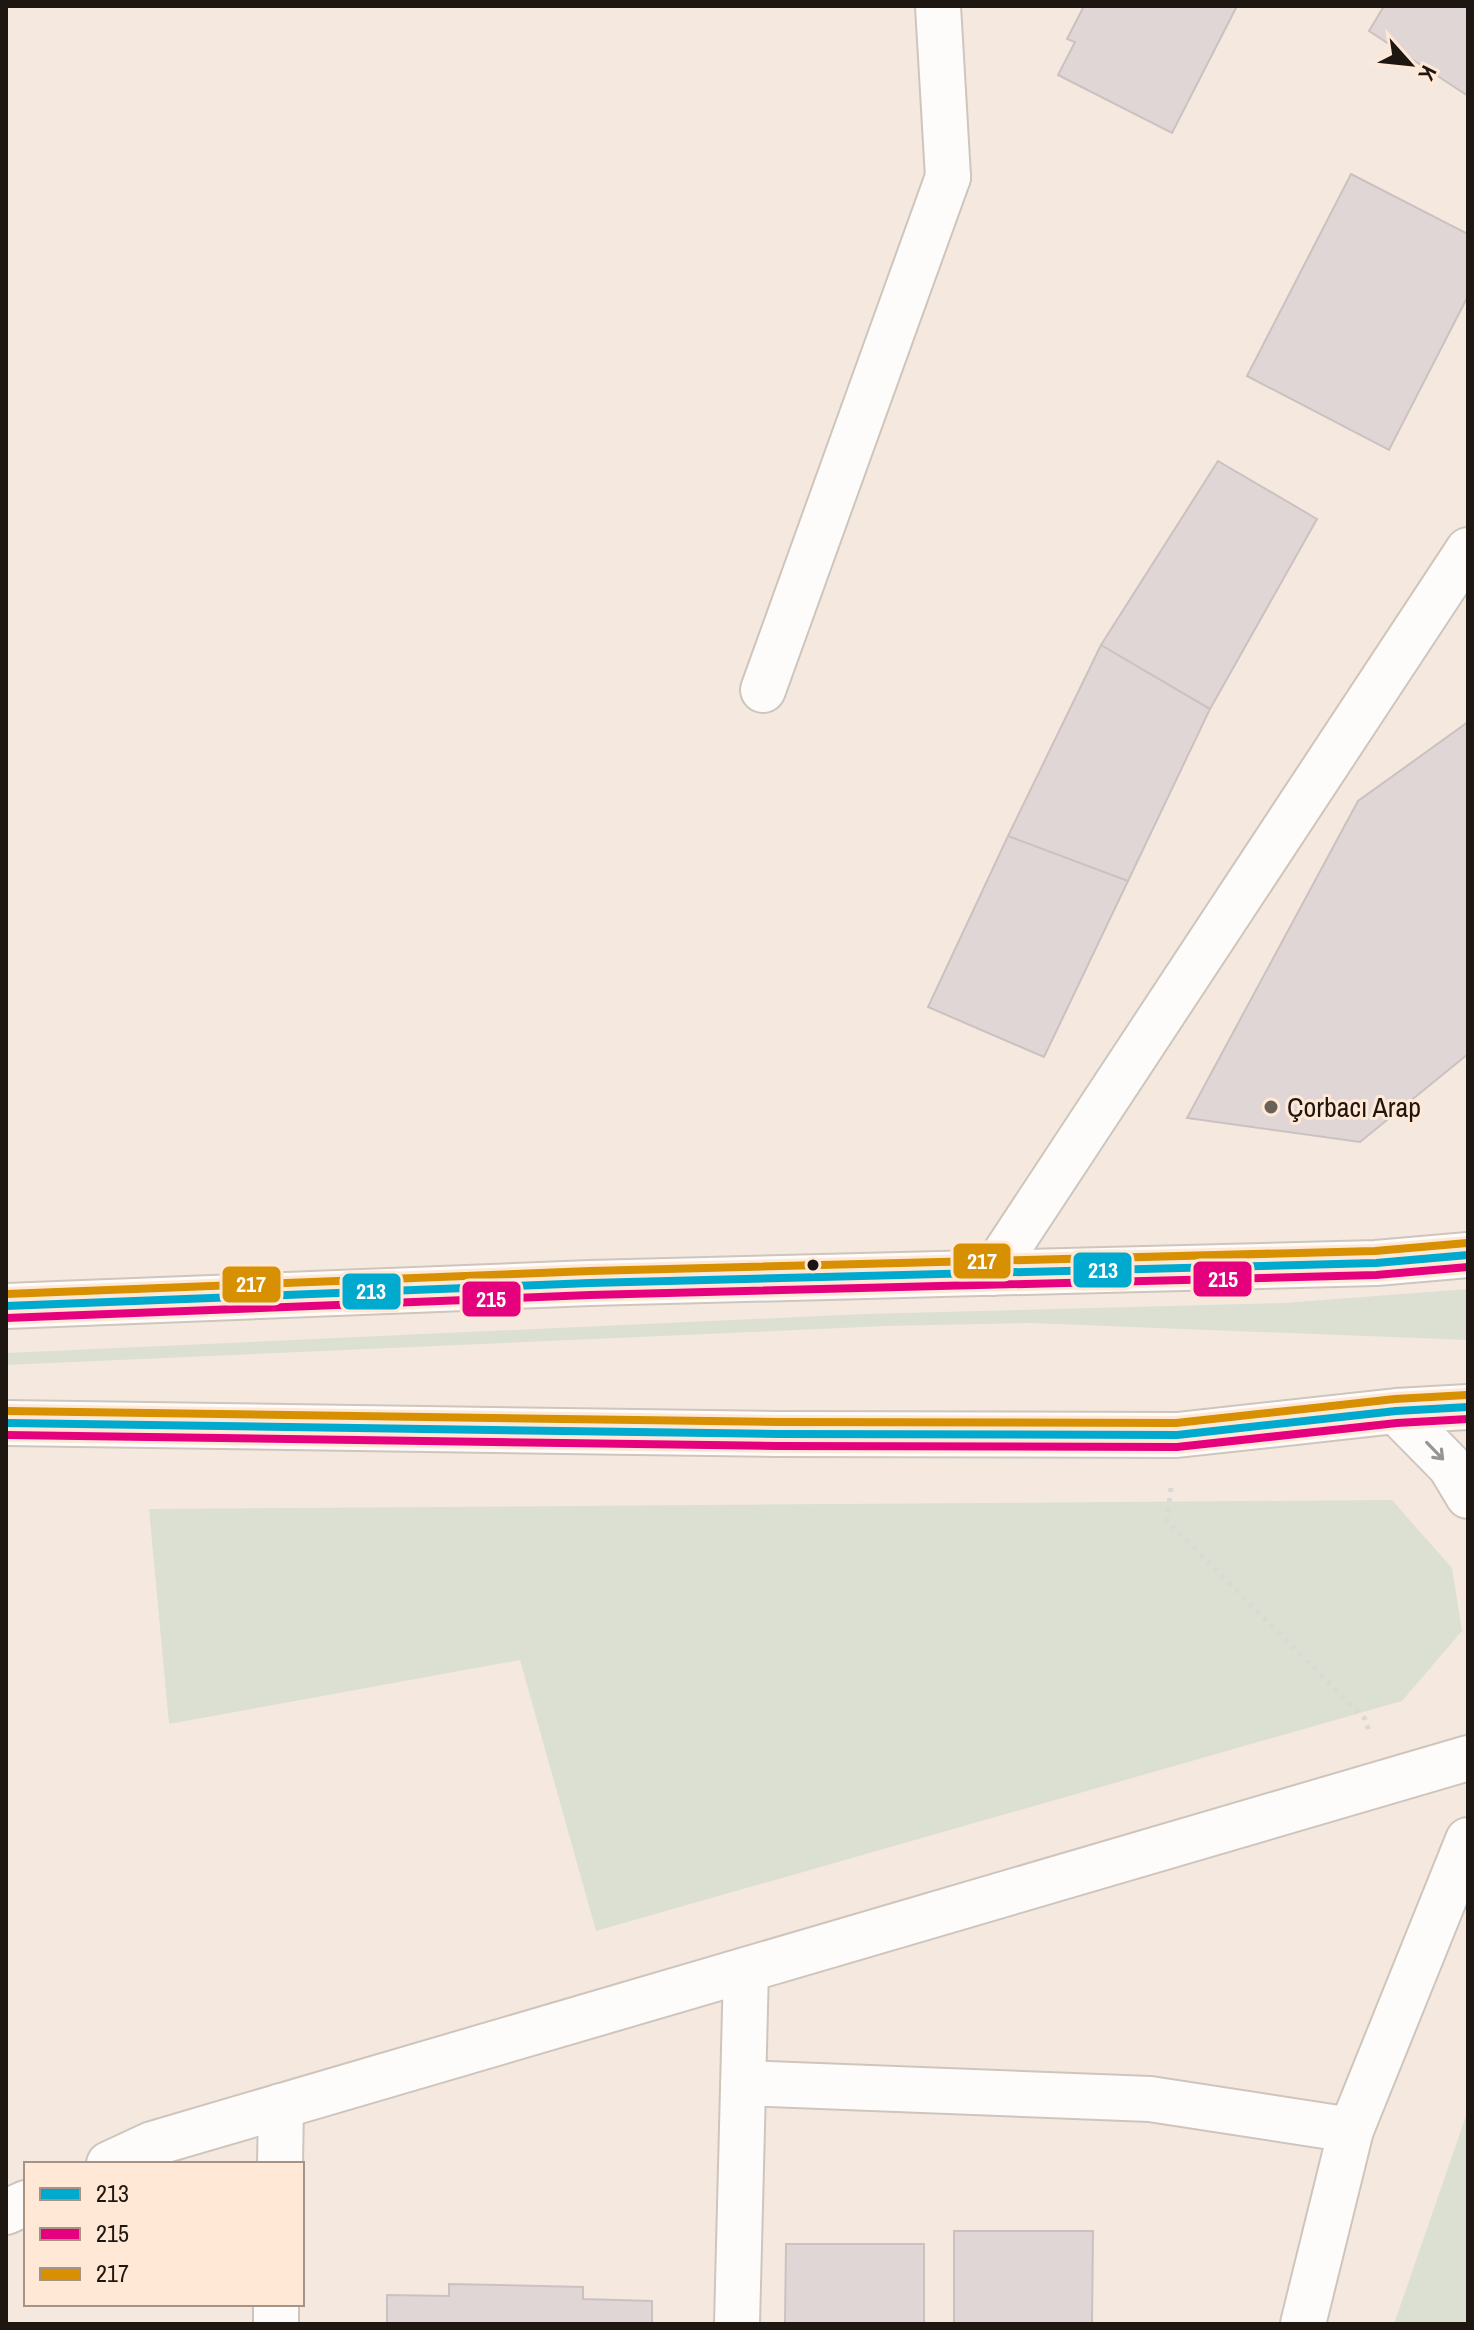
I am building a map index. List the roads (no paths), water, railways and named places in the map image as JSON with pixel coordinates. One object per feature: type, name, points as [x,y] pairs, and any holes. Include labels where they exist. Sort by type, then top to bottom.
[{"type":"street","points":[[763,690],[948,177],[938,6]]},
{"type":"street","points":[[992,1273],[1468,550]]},
{"type":"street","points":[[6,1306],[590,1283],[1376,1263],[1468,1255]]},
{"type":"street","points":[[6,1423],[777,1434],[1177,1435],[1396,1411],[1468,1407]]},
{"type":"street","points":[[1396,1411],[1450,1466],[1468,1496]]},
{"type":"street","points":[[113,2162],[152,2144],[1468,1758]]},
{"type":"street","points":[[1303,2324],[1351,2130],[1468,1840]]},
{"type":"street","points":[[737,2324],[746,1970]]},
{"type":"street","points":[[743,2083],[1150,2099],[1351,2130]]},
{"type":"street","points":[[280,2162],[281,2106]]},
{"type":"place","name":"Çorbacı Arap","points":[[1271,1107]]}]
